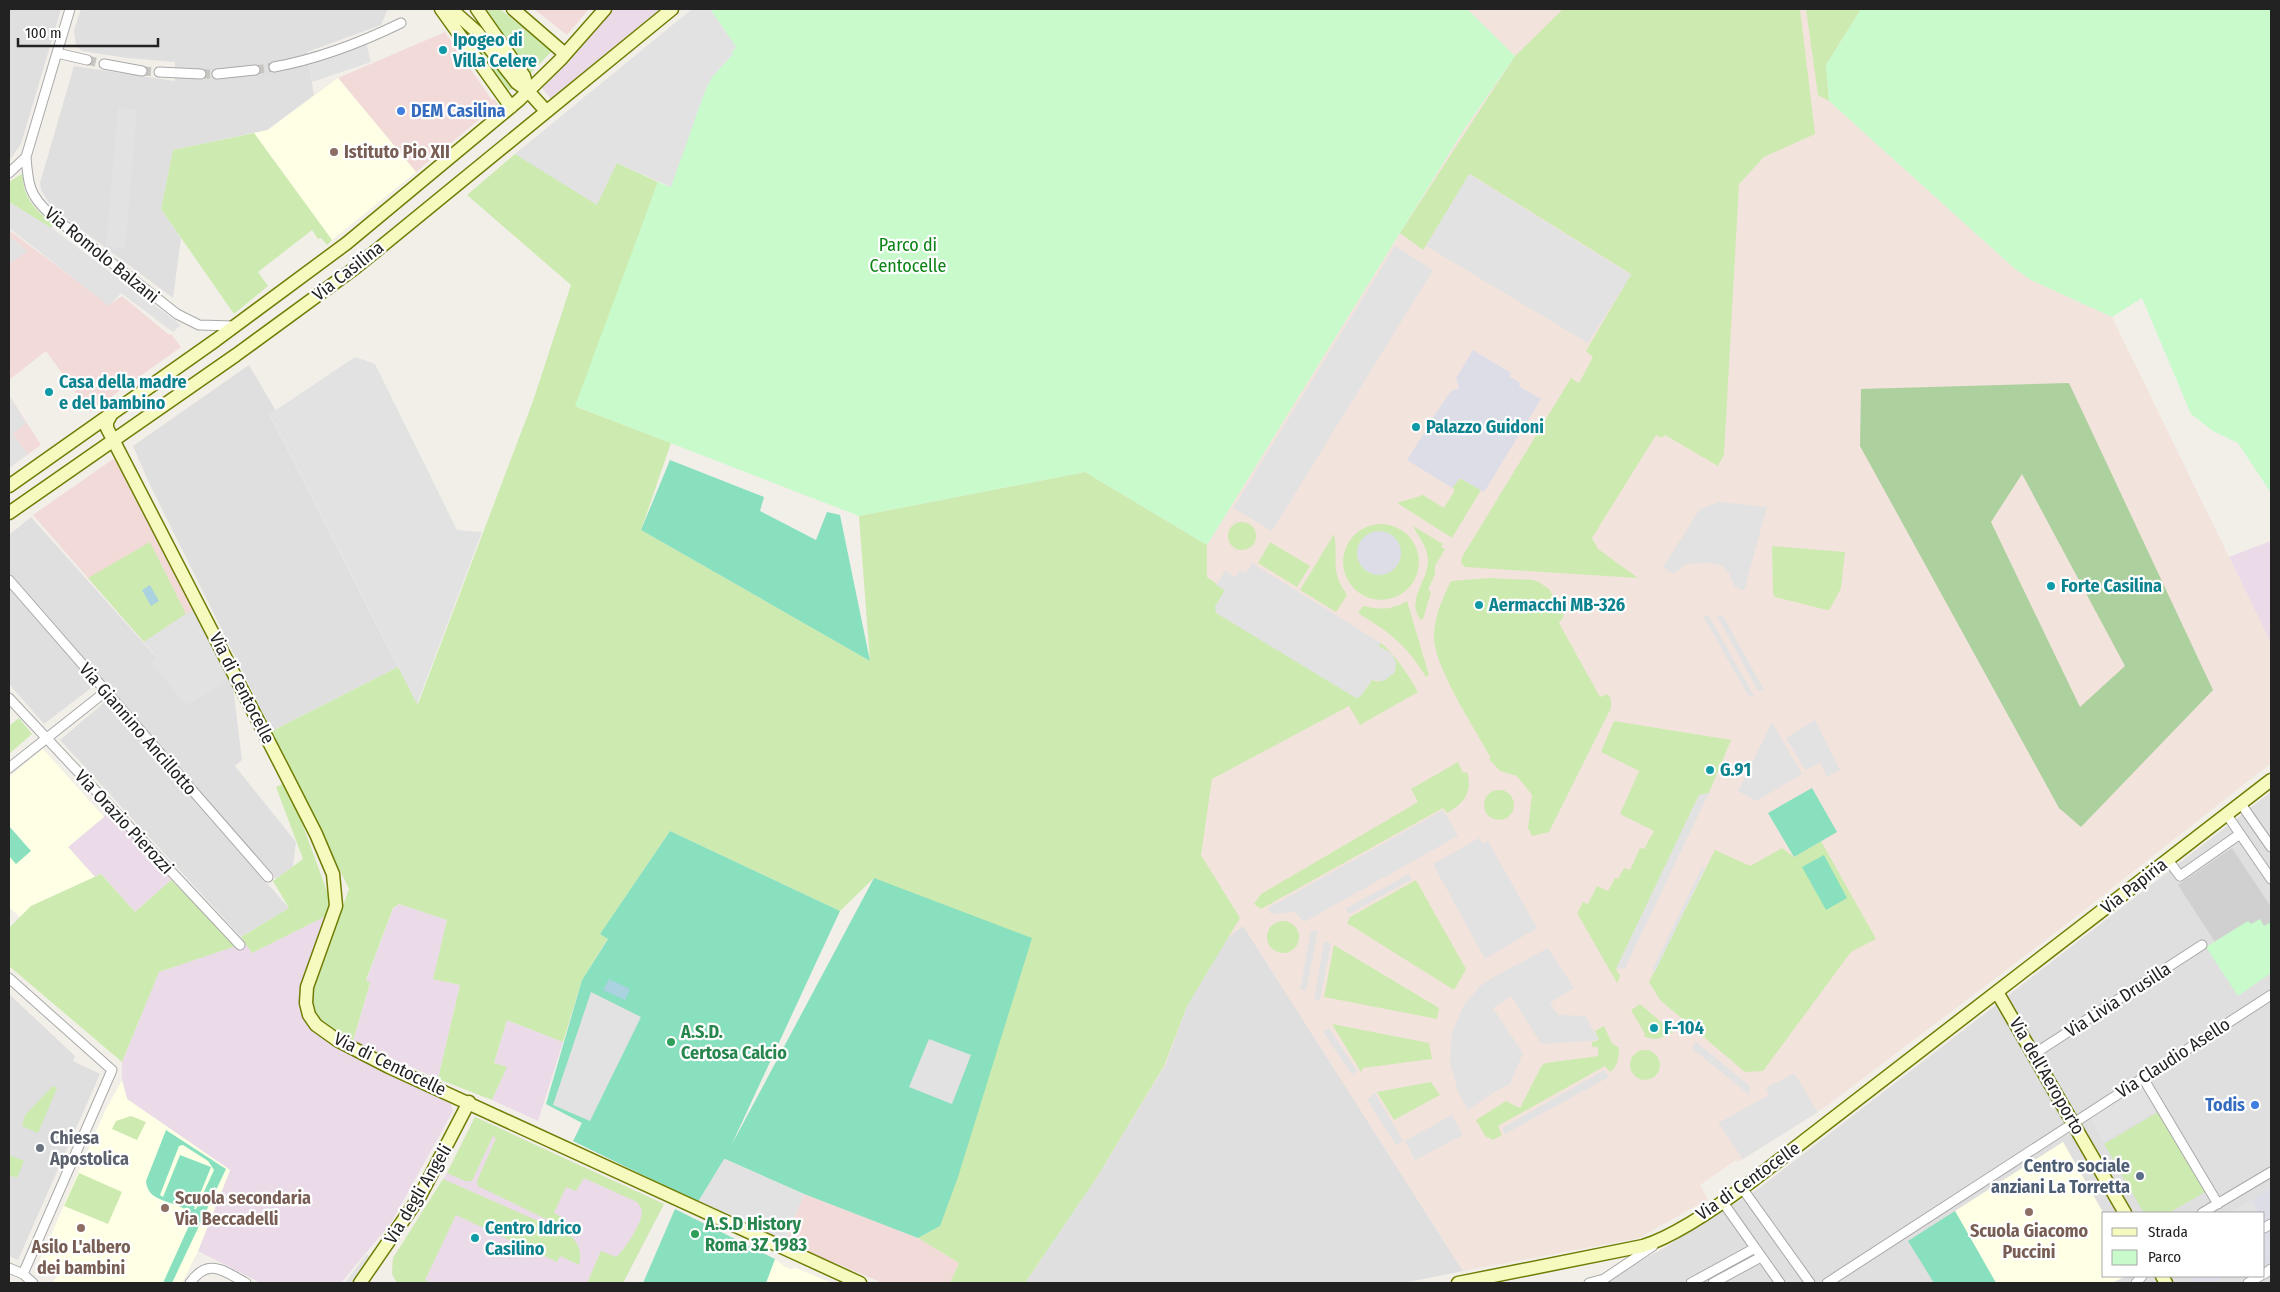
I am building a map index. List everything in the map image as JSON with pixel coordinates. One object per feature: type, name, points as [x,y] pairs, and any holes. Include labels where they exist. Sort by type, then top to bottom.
[{"type":"street","points":[[9,173],[26,157],[70,9]]},
{"type":"street","points":[[441,9],[511,107]]},
{"type":"street","points":[[450,9],[477,32],[517,83],[528,91],[546,111]]},
{"type":"street","points":[[477,9],[524,76],[528,91]]},
{"type":"street","points":[[513,9],[566,54]]},
{"type":"street","name":"Via Casilina","points":[[9,486],[340,249],[511,107],[566,54],[604,9]]},
{"type":"street","name":"Via Casilina","points":[[9,513],[275,327],[355,268],[672,9]]},
{"type":"street","points":[[274,67],[294,64],[355,45],[401,23]]},
{"type":"street","points":[[57,53],[87,60]]},
{"type":"street","points":[[104,64],[142,71]]},
{"type":"street","points":[[217,74],[255,70]]},
{"type":"street","points":[[159,72],[200,74]]},
{"type":"street","name":"Via Romolo Balzani","points":[[26,157],[32,194],[50,214],[168,308],[188,321],[206,326],[234,326]]},
{"type":"street","name":"Via di Centocelle","points":[[112,413],[107,425],[316,834],[333,874],[336,906],[313,969],[306,995],[309,1015],[323,1030],[337,1040],[389,1067],[469,1102],[860,1283]]},
{"type":"street","name":"Via Giannino Ancillotto","points":[[9,580],[268,877]]},
{"type":"street","points":[[9,768],[105,692]]},
{"type":"street","name":"Via Orazio Pierozzi","points":[[9,698],[240,945]]},
{"type":"street","name":"Via Papiria","points":[[1997,992],[2271,780]]},
{"type":"street","points":[[2241,804],[2271,847]]},
{"type":"street","points":[[2227,815],[2271,879]]},
{"type":"street","points":[[2168,860],[2180,876],[2241,834],[2247,824],[2256,825]]},
{"type":"street","name":"Via Livia Drusilla","points":[[2034,1054],[2202,945]]},
{"type":"street","points":[[9,978],[112,1070],[23,1274]]},
{"type":"street","name":"Via di Centocelle","points":[[1459,1283],[1630,1249],[1661,1239],[1742,1188],[1997,992]]},
{"type":"street","name":"Via dell'Aeroporto","points":[[1997,992],[2124,1212]]},
{"type":"street","name":"Via Claudio Asello","points":[[1827,1283],[2271,995]]},
{"type":"street","points":[[2143,1078],[2218,1204]]},
{"type":"street","name":"Via degli Angeli","points":[[360,1283],[420,1196],[469,1102]]},
{"type":"street","points":[[2204,1212],[2271,1172]]},
{"type":"street","points":[[1742,1188],[1810,1283]]},
{"type":"street","points":[[1722,1202],[1780,1283]]},
{"type":"street","points":[[1598,1282],[1661,1239]]},
{"type":"street","points":[[1691,1283],[1755,1248]]},
{"type":"street","points":[[1713,1283],[1761,1257]]},
{"type":"street","points":[[9,1268],[23,1274],[32,1283]]},
{"type":"street","points":[[190,1283],[198,1274],[208,1268],[219,1269],[246,1283]]},
{"type":"shaded area","points":[[9,9],[61,9],[21,144],[9,161]]},
{"type":"shaded area","points":[[81,9],[388,9],[381,25],[307,52],[314,95],[267,130],[173,150],[161,209],[181,238],[173,298],[59,213],[50,205],[41,190],[40,183],[74,66],[175,81],[175,62],[127,58],[82,51],[76,46],[74,30]]},
{"type":"shaded area","points":[[589,9],[567,35],[535,10]]},
{"type":"shaded area","points":[[614,9],[660,9],[551,99],[542,88]]},
{"type":"shaded area","points":[[692,9],[710,9],[736,47],[731,52],[733,54],[712,77],[705,91],[671,187],[617,163],[597,205],[515,154]]},
{"type":"shaded area","points":[[1467,9],[1861,9],[1826,65],[1829,101],[2014,268],[2031,280],[2112,317],[2271,643],[2271,763],[2055,933],[1828,1105],[1738,1162],[1736,1160],[1700,1185],[1708,1199],[1639,1238],[1463,1271],[1243,926],[1227,938],[1187,1006],[1166,1064],[1097,1177],[870,661],[859,516],[1085,472],[1207,545],[1463,131],[1515,56]]},
{"type":"shaded area","points":[[445,32],[492,100],[494,99],[498,104],[416,172],[338,78]]},
{"type":"shaded area","points":[[366,42],[371,62],[312,82],[309,63]]},
{"type":"shaded area","name":"Istituto Pio XII","points":[[338,78],[416,172],[332,240],[254,133],[268,130]]},
{"type":"shaded area","points":[[118,108],[137,110],[125,249],[106,246]]},
{"type":"shaded area","points":[[1469,174],[1631,275],[1588,343],[1426,246]]},
{"type":"shaded area","points":[[9,202],[53,229],[181,325],[173,332],[121,293],[109,306],[9,228]]},
{"type":"shaded area","points":[[9,230],[109,305],[122,296],[168,334],[172,335],[181,347],[90,412],[46,351],[9,380]]},
{"type":"shaded area","points":[[9,236],[28,251],[9,264]]},
{"type":"shaded area","points":[[1395,246],[1433,270],[1272,531],[1233,508]]},
{"type":"shaded area","points":[[1473,350],[1511,373],[1509,376],[1520,383],[1519,386],[1541,399],[1484,492],[1460,478],[1452,488],[1407,460],[1424,433],[1432,431],[1430,422],[1451,391],[1459,388],[1456,378]]},
{"type":"shaded area","points":[[355,357],[375,364],[457,530],[482,532],[417,704],[270,414]]},
{"type":"shaded area","points":[[249,365],[276,411],[270,415],[398,667],[272,731],[149,483],[133,446]]},
{"type":"shaded area","points":[[9,395],[41,445],[9,468]]},
{"type":"shaded area","points":[[9,395],[26,423],[13,434],[28,454],[9,468]]},
{"type":"shaded area","points":[[116,457],[232,678],[187,705],[151,663],[157,657],[33,515]]},
{"type":"shaded area","points":[[1719,502],[1767,507],[1744,591],[1734,586],[1729,573],[1722,566],[1710,563],[1686,564],[1673,574],[1663,567],[1700,509]]},
{"type":"shaded area","points":[[31,517],[157,658],[152,663],[232,678],[242,760],[235,766],[296,842],[293,866],[276,879],[9,573],[9,535]]},
{"type":"shaded area","points":[[1375,531],[1383,531],[1395,537],[1401,553],[1395,569],[1383,575],[1375,575],[1363,569],[1357,557],[1357,549],[1363,537]]},
{"type":"shaded area","points":[[2271,541],[2271,644],[2229,557]]},
{"type":"shaded area","points":[[1252,563],[1381,643],[1378,646],[1391,653],[1396,662],[1395,672],[1384,681],[1372,680],[1360,697],[1356,698],[1216,613],[1215,607],[1225,590],[1216,585],[1225,571],[1235,577],[1240,570],[1246,573]]},
{"type":"shaded area","points":[[11,587],[95,685],[44,724],[9,684],[9,588]]},
{"type":"shaded area","points":[[195,608],[232,678],[187,705],[151,663],[157,657],[144,642]]},
{"type":"shaded area","points":[[1703,616],[1709,616],[1754,696],[1749,697]]},
{"type":"shaded area","points":[[1717,616],[1723,616],[1764,690],[1758,691]]},
{"type":"shaded area","points":[[106,701],[289,908],[241,937],[60,740]]},
{"type":"shaded area","points":[[1815,720],[1840,770],[1827,777],[1820,763],[1805,770],[1786,738]]},
{"type":"shaded area","points":[[1772,722],[1802,774],[1756,801],[1738,791]]},
{"type":"shaded area","points":[[43,749],[104,817],[68,847],[95,877],[31,906],[20,917],[9,907],[9,777]]},
{"type":"shaded area","points":[[2271,792],[2271,1283],[1601,1283],[1664,1248],[1758,1189]]},
{"type":"shaded area","points":[[1709,793],[1625,968],[1616,969],[1699,795]]},
{"type":"shaded area","points":[[1443,810],[1458,836],[1304,922],[1295,912],[1271,914],[1268,908]]},
{"type":"shaded area","points":[[109,812],[171,880],[135,912],[101,874],[95,877],[68,847]]},
{"type":"shaded area","points":[[1479,838],[1483,844],[1488,841],[1537,928],[1485,959],[1433,864]]},
{"type":"shaded area","points":[[2232,848],[2271,907],[2271,922],[2264,927],[2250,924],[2215,942],[2178,885]]},
{"type":"shaded area","points":[[1702,867],[1705,868],[1655,972],[1652,970]]},
{"type":"shaded area","points":[[1409,874],[1411,880],[1349,914],[1345,909]]},
{"type":"shaded area","points":[[399,904],[448,920],[433,979],[460,985],[438,1079],[353,1041],[370,984],[366,981],[393,909]]},
{"type":"shaded area","points":[[330,914],[308,1024],[318,1034],[450,1102],[453,1111],[391,1223],[341,1283],[261,1283],[198,1251],[230,1170],[127,1099],[122,1080],[122,1062],[159,972],[245,942],[252,953]]},
{"type":"shaded area","points":[[1243,925],[1463,1271],[1404,1283],[1025,1283],[1097,1177],[1164,1066],[1187,1006],[1227,938]]},
{"type":"shaded area","points":[[1311,930],[1318,931],[1306,991],[1300,990]]},
{"type":"shaded area","points":[[1324,942],[1331,943],[1320,1000],[1314,999]]},
{"type":"shaded area","points":[[1548,948],[1574,988],[1550,1003],[1558,1015],[1585,1016],[1599,1040],[1544,1044],[1540,1042],[1511,996],[1493,1008],[1523,1053],[1510,1084],[1497,1090],[1468,1110],[1458,1092],[1450,1062],[1452,1032],[1464,1005],[1479,987],[1497,975]]},
{"type":"shaded area","points":[[591,992],[641,1017],[590,1121],[553,1105]]},
{"type":"shaded area","points":[[9,994],[75,1056],[73,1061],[100,1074],[18,1260],[9,1256]]},
{"type":"shaded area","points":[[507,1020],[563,1042],[538,1121],[492,1100],[506,1068],[494,1063]]},
{"type":"shaded area","points":[[1329,1028],[1357,1071],[1352,1075],[1323,1032]]},
{"type":"shaded area","points":[[929,1039],[971,1055],[952,1104],[909,1087]]},
{"type":"shaded area","points":[[1695,1041],[1750,1086],[1749,1095],[1693,1049]]},
{"type":"shaded area","points":[[1604,1070],[1609,1077],[1505,1134],[1502,1128]]},
{"type":"shaded area","points":[[1794,1073],[1818,1112],[1743,1159],[1718,1123],[1769,1095],[1766,1088]]},
{"type":"shaded area","points":[[122,1080],[127,1099],[230,1170],[198,1251],[182,1283],[53,1283],[58,1273],[38,1265],[105,1111]]},
{"type":"shaded area","points":[[2142,1087],[2156,1111],[2104,1142],[2090,1118]]},
{"type":"shaded area","points":[[1375,1093],[1403,1141],[1396,1145],[1367,1100]]},
{"type":"shaded area","points":[[1452,1115],[1463,1135],[1415,1160],[1405,1141]]},
{"type":"shaded area","name":"Centro Idrico Casilino","points":[[475,1117],[664,1204],[623,1283],[397,1283],[392,1274],[393,1258],[447,1173]]},
{"type":"shaded area","name":"Scuola Giacomo Puccini","points":[[2063,1142],[2103,1212],[2102,1277],[2124,1277],[2112,1283],[1996,1283],[1955,1211]]},
{"type":"shaded area","points":[[724,1159],[804,1194],[785,1242],[698,1202]]},
{"type":"shaded area","points":[[2271,1188],[2271,1262],[2265,1265],[2265,1212],[2253,1212],[2257,1210],[2252,1200]]},
{"type":"shaded area","points":[[804,1194],[918,1238],[959,1263],[950,1283],[883,1283],[785,1242]]},
{"type":"shaded area","points":[[2252,1200],[2257,1210],[2253,1212],[2230,1212]]},
{"type":"shaded area","points":[[366,1255],[373,1256],[352,1283],[345,1283]]},
{"type":"shaded area","points":[[775,1259],[790,1269],[796,1268],[832,1283],[766,1283]]},
{"type":"shaded area","points":[[2190,1277],[2224,1277],[2218,1283],[2193,1283]]},
{"type":"green space","points":[[482,9],[500,9],[552,51],[529,75]]},
{"type":"green space","name":"Parco di Centocelle","points":[[710,9],[1467,9],[1515,56],[1463,131],[1207,545],[1085,472],[859,516],[575,406],[658,182],[670,187],[705,91],[712,77],[733,54],[731,52],[736,47]]},
{"type":"green space","points":[[1563,9],[1800,9],[1815,134],[1764,157],[1739,184],[1724,455],[1718,466],[1665,435],[1662,438],[1656,435],[1592,538],[1598,549],[1638,578],[1465,567],[1461,563],[1462,557],[1571,378],[1579,383],[1593,357],[1586,351],[1631,274],[1470,174],[1423,250],[1400,233],[1515,56]]},
{"type":"green space","points":[[1806,9],[1861,9],[1826,65],[1829,101],[1818,95]]},
{"type":"green space","points":[[1861,9],[2271,9],[2271,493],[2238,443],[2213,431],[2191,414],[2142,298],[2112,317],[2031,280],[2014,268],[1829,101],[1826,65]]},
{"type":"green space","points":[[458,22],[474,35],[514,87],[509,91]]},
{"type":"green space","points":[[254,133],[332,240],[327,245],[321,238],[318,239],[312,230],[258,272],[268,286],[234,314],[161,209],[173,150]]},
{"type":"green space","points":[[515,154],[590,185],[617,163],[658,182],[577,407],[671,443],[641,530],[870,661],[859,516],[1085,472],[1207,545],[1207,577],[1225,590],[1215,607],[1360,697],[1372,680],[1379,682],[1391,653],[1418,692],[1360,725],[1349,706],[1212,779],[1201,855],[1240,918],[1187,1006],[1164,1066],[1097,1177],[1025,1283],[950,1283],[959,1263],[918,1238],[940,1226],[874,878],[840,911],[670,831],[600,934],[608,938],[582,980],[563,1042],[507,1020],[494,1063],[507,1067],[492,1100],[438,1079],[460,985],[433,979],[447,920],[399,904],[393,908],[366,980],[370,983],[353,1041],[330,1030],[316,1013],[310,996],[349,889],[272,731],[398,667],[418,704],[533,401],[571,285],[467,195]]},
{"type":"green space","points":[[23,173],[24,189],[27,196],[41,214],[54,224],[51,228],[9,202],[9,182]]},
{"type":"green space","points":[[2069,383],[2213,690],[2081,827],[2059,808],[1860,446],[1861,389]],"holes":[[[2022,474],[2125,666],[2080,707],[1991,522]]]},
{"type":"green space","points":[[670,460],[764,497],[760,511],[816,540],[827,512],[840,515],[870,661],[641,530]]},
{"type":"green space","points":[[1460,478],[1481,490],[1452,538],[1397,503],[1423,495],[1444,508],[1455,490],[1452,488]]},
{"type":"green space","points":[[1242,522],[1252,526],[1256,536],[1252,546],[1242,550],[1232,546],[1228,536],[1232,526]]},
{"type":"green space","points":[[1381,524],[1396,527],[1408,535],[1416,547],[1419,562],[1416,577],[1408,589],[1396,597],[1381,600],[1366,597],[1354,589],[1346,577],[1343,562],[1346,547],[1354,535],[1366,527]]},
{"type":"green space","points":[[1413,526],[1443,544],[1441,547],[1445,549],[1435,566],[1435,574],[1428,590],[1431,592],[1423,619],[1421,620],[1415,606],[1418,591],[1425,576],[1428,556],[1425,546]]},
{"type":"green space","points":[[1334,534],[1336,572],[1341,586],[1347,595],[1336,612],[1300,590]]},
{"type":"green space","points":[[150,542],[186,614],[144,642],[88,578]]},
{"type":"green space","points":[[1270,542],[1310,566],[1297,587],[1258,563]]},
{"type":"green space","points":[[1772,546],[1845,552],[1841,588],[1830,609],[1827,610],[1775,597],[1773,594]]},
{"type":"green space","points":[[1489,578],[1533,580],[1549,589],[1564,616],[1559,623],[1600,697],[1608,694],[1611,700],[1611,708],[1549,832],[1532,836],[1528,828],[1532,795],[1517,776],[1500,771],[1489,759],[1491,758],[1440,664],[1434,636],[1437,615],[1451,581]]},
{"type":"green space","points":[[1407,601],[1429,675],[1426,677],[1412,656],[1396,640],[1358,613],[1363,606],[1386,608]]},
{"type":"green space","points":[[1381,643],[1391,653],[1378,646]]},
{"type":"green space","points":[[19,718],[32,734],[9,754],[9,726]]},
{"type":"green space","points":[[1614,721],[1731,740],[1709,793],[1699,795],[1616,969],[1620,976],[1617,983],[1577,913],[1583,902],[1588,904],[1597,886],[1608,891],[1615,878],[1618,879],[1624,868],[1630,870],[1640,848],[1644,849],[1654,831],[1620,814],[1639,771],[1601,752]]},
{"type":"green space","points":[[1458,762],[1463,773],[1467,772],[1469,786],[1466,797],[1458,806],[1447,813],[1443,808],[1261,909],[1254,904],[1261,894],[1418,802],[1411,789]]},
{"type":"green space","points":[[287,782],[332,905],[330,914],[252,953],[241,937],[289,908],[273,881],[303,859],[276,787]]},
{"type":"green space","points":[[1812,788],[1837,832],[1794,857],[1768,813]]},
{"type":"green space","points":[[1499,790],[1510,794],[1514,805],[1510,816],[1499,820],[1488,816],[1484,805],[1488,794]]},
{"type":"green space","points":[[9,826],[31,851],[16,864],[9,856]]},
{"type":"green space","points":[[670,831],[840,911],[731,1146],[874,878],[1032,938],[958,1177],[940,1226],[918,1238],[804,1194],[725,1159],[698,1202],[573,1141],[582,1123],[546,1104],[582,980],[608,939],[600,934]]},
{"type":"green space","points":[[1821,841],[1876,939],[1851,952],[1763,1071],[1745,1072],[1660,1000],[1649,982],[1715,850],[1750,866],[1782,848],[1794,857]]},
{"type":"green space","points":[[1824,855],[1847,898],[1826,910],[1802,867]]},
{"type":"green space","points":[[101,874],[135,912],[171,880],[236,946],[159,972],[122,1062],[9,966],[9,928],[31,906]]},
{"type":"green space","points":[[1416,880],[1466,969],[1454,990],[1347,923],[1350,917]]},
{"type":"green space","points":[[2260,919],[2264,926],[2271,922],[2271,973],[2238,996],[2206,947],[2248,921],[2251,924]]},
{"type":"green space","points":[[1283,921],[1295,925],[1299,937],[1295,949],[1283,953],[1271,949],[1267,937],[1271,925]]},
{"type":"green space","points":[[1334,945],[1439,1008],[1437,1019],[1324,997]]},
{"type":"green space","points":[[1640,1004],[1673,1032],[1652,1039],[1644,1036],[1645,1034],[1631,1010]]},
{"type":"green space","points":[[1332,1024],[1429,1043],[1432,1059],[1363,1068],[1361,1072]]},
{"type":"green space","points":[[1604,1026],[1612,1043],[1619,1048],[1618,1062],[1613,1070],[1610,1072],[1605,1066],[1498,1126],[1502,1135],[1493,1140],[1485,1136],[1476,1120],[1506,1101],[1520,1108],[1542,1065],[1598,1056],[1598,1047],[1592,1047],[1592,1042],[1599,1040],[1595,1031]]},
{"type":"green space","points":[[1645,1050],[1656,1054],[1660,1065],[1656,1076],[1645,1080],[1634,1076],[1630,1065],[1634,1054]]},
{"type":"green space","points":[[1431,1082],[1440,1095],[1394,1120],[1377,1092]]},
{"type":"green space","points":[[53,1086],[57,1088],[38,1133],[22,1126],[25,1115]]},
{"type":"green space","points":[[2158,1112],[2205,1192],[2171,1212],[2143,1212],[2104,1144]]},
{"type":"green space","points":[[131,1116],[146,1122],[137,1140],[112,1129],[116,1121]]},
{"type":"green space","points":[[475,1117],[664,1204],[623,1283],[587,1283],[601,1251],[616,1257],[624,1249],[641,1218],[641,1208],[637,1202],[584,1178],[576,1191],[566,1187],[554,1213],[563,1218],[556,1224],[478,1186],[477,1181],[496,1138],[493,1136],[472,1181],[465,1181],[447,1173]]},
{"type":"green space","points":[[166,1130],[226,1169],[172,1283],[163,1283],[192,1219],[188,1212],[182,1208],[153,1195],[148,1189],[146,1181]],"holes":[[[183,1145],[208,1161],[214,1170],[196,1209],[194,1209],[211,1167],[180,1155],[163,1197],[160,1195],[179,1146]]]},
{"type":"green space","points":[[9,1155],[24,1161],[17,1178],[9,1175]]},
{"type":"green space","points":[[79,1173],[122,1192],[108,1224],[64,1206]]},
{"type":"green space","points":[[443,1179],[570,1235],[579,1248],[579,1265],[560,1256],[557,1262],[456,1215],[425,1280],[431,1283],[397,1283],[392,1274],[393,1258]]},
{"type":"green space","name":"A.S.D History Roma 3Z 1983","points":[[675,1209],[775,1259],[766,1283],[643,1283]]},
{"type":"green space","points":[[1955,1211],[1996,1283],[1934,1283],[1908,1241]]},
{"type":"water","points":[[150,585],[159,601],[151,606],[142,590]]},
{"type":"water","points":[[609,979],[630,989],[625,1000],[603,990]]},
{"type":"tunnel","points":[[87,60],[104,64]]},
{"type":"tunnel","points":[[255,70],[274,67]]},
{"type":"tunnel","points":[[142,71],[159,72]]},
{"type":"tunnel","points":[[201,74],[217,74]]},
{"type":"place","name":"Ipogeo di Villa Celere","points":[[443,50]]},
{"type":"place","name":"DEM Casilina","points":[[401,111]]},
{"type":"place","name":"Istituto Pio XII","points":[[334,152]]},
{"type":"place","name":"Casa della madre e del bambino","points":[[49,392]]},
{"type":"place","name":"Palazzo Guidoni","points":[[1416,427]]},
{"type":"place","name":"Forte Casilina","points":[[2051,586]]},
{"type":"place","name":"Aermacchi MB-326","points":[[1479,605]]},
{"type":"place","name":"G.91","points":[[1710,770]]},
{"type":"place","name":"F-104","points":[[1654,1028]]},
{"type":"place","name":"A.S.D. Certosa Calcio","points":[[671,1042]]},
{"type":"place","name":"Todis","points":[[2255,1105]]},
{"type":"place","name":"Chiesa Apostolica","points":[[40,1148]]},
{"type":"place","name":"Centro sociale anziani La Torretta","points":[[2140,1176]]},
{"type":"place","name":"Scuola secondaria Via Beccadelli","points":[[165,1208]]},
{"type":"place","name":"Scuola Giacomo Puccini","points":[[2029,1212]]},
{"type":"place","name":"Asilo L'albero dei bambini","points":[[81,1228]]},
{"type":"place","name":"A.S.D History Roma 3Z 1983","points":[[695,1234]]},
{"type":"place","name":"Centro Idrico Casilino","points":[[475,1238]]}]
